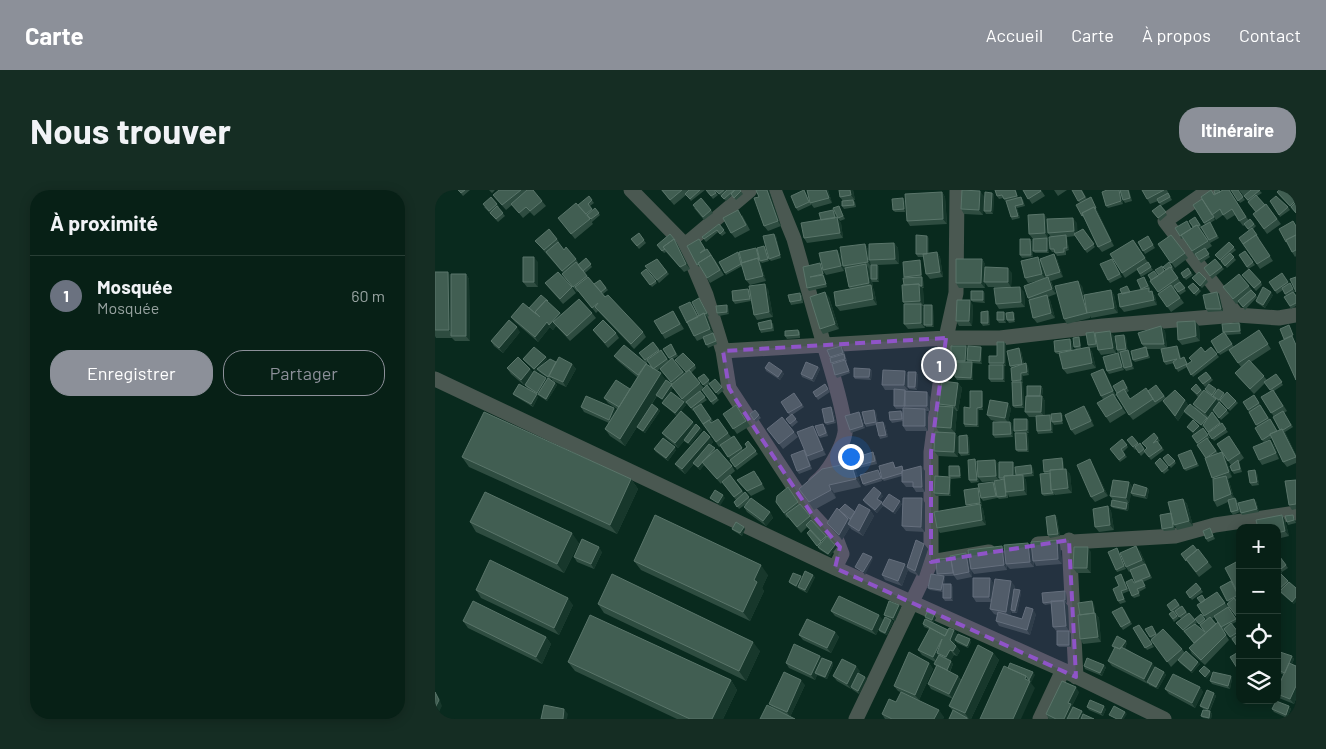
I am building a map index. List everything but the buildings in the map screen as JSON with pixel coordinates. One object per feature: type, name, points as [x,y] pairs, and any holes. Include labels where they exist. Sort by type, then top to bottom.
[{"type":"street","points":[[631,190],[685,245],[706,295],[723,351],[729,388],[811,513],[840,548],[842,554],[835,568]]},
{"type":"street","points":[[685,245],[750,190]]},
{"type":"street","points":[[773,190],[794,239],[825,345],[845,432],[835,457],[821,479],[800,495]]},
{"type":"street","points":[[856,719],[910,601],[931,562],[931,452],[946,338],[956,293],[957,190]]},
{"type":"street","points":[[1209,190],[1165,221],[1237,315]]},
{"type":"street","points":[[723,351],[946,338],[1000,338],[1103,326],[1237,315],[1279,318],[1296,315]]},
{"type":"street","points":[[435,379],[835,568],[1063,670],[1164,719]]},
{"type":"street","points":[[1022,546],[1069,540],[1175,536],[1215,526],[1296,513]]},
{"type":"street","points":[[1069,540],[1077,677]]},
{"type":"street","points":[[931,562],[1005,549]]},
{"type":"street","points":[[1039,719],[1063,670]]},
{"type":"highlighted area","points":[[946,338],[931,452],[931,562],[1069,540],[1076,677],[835,568],[840,547],[811,513],[729,388],[723,351]]},
{"type":"place","name":"Mosquée","points":[[939,365]]}]
